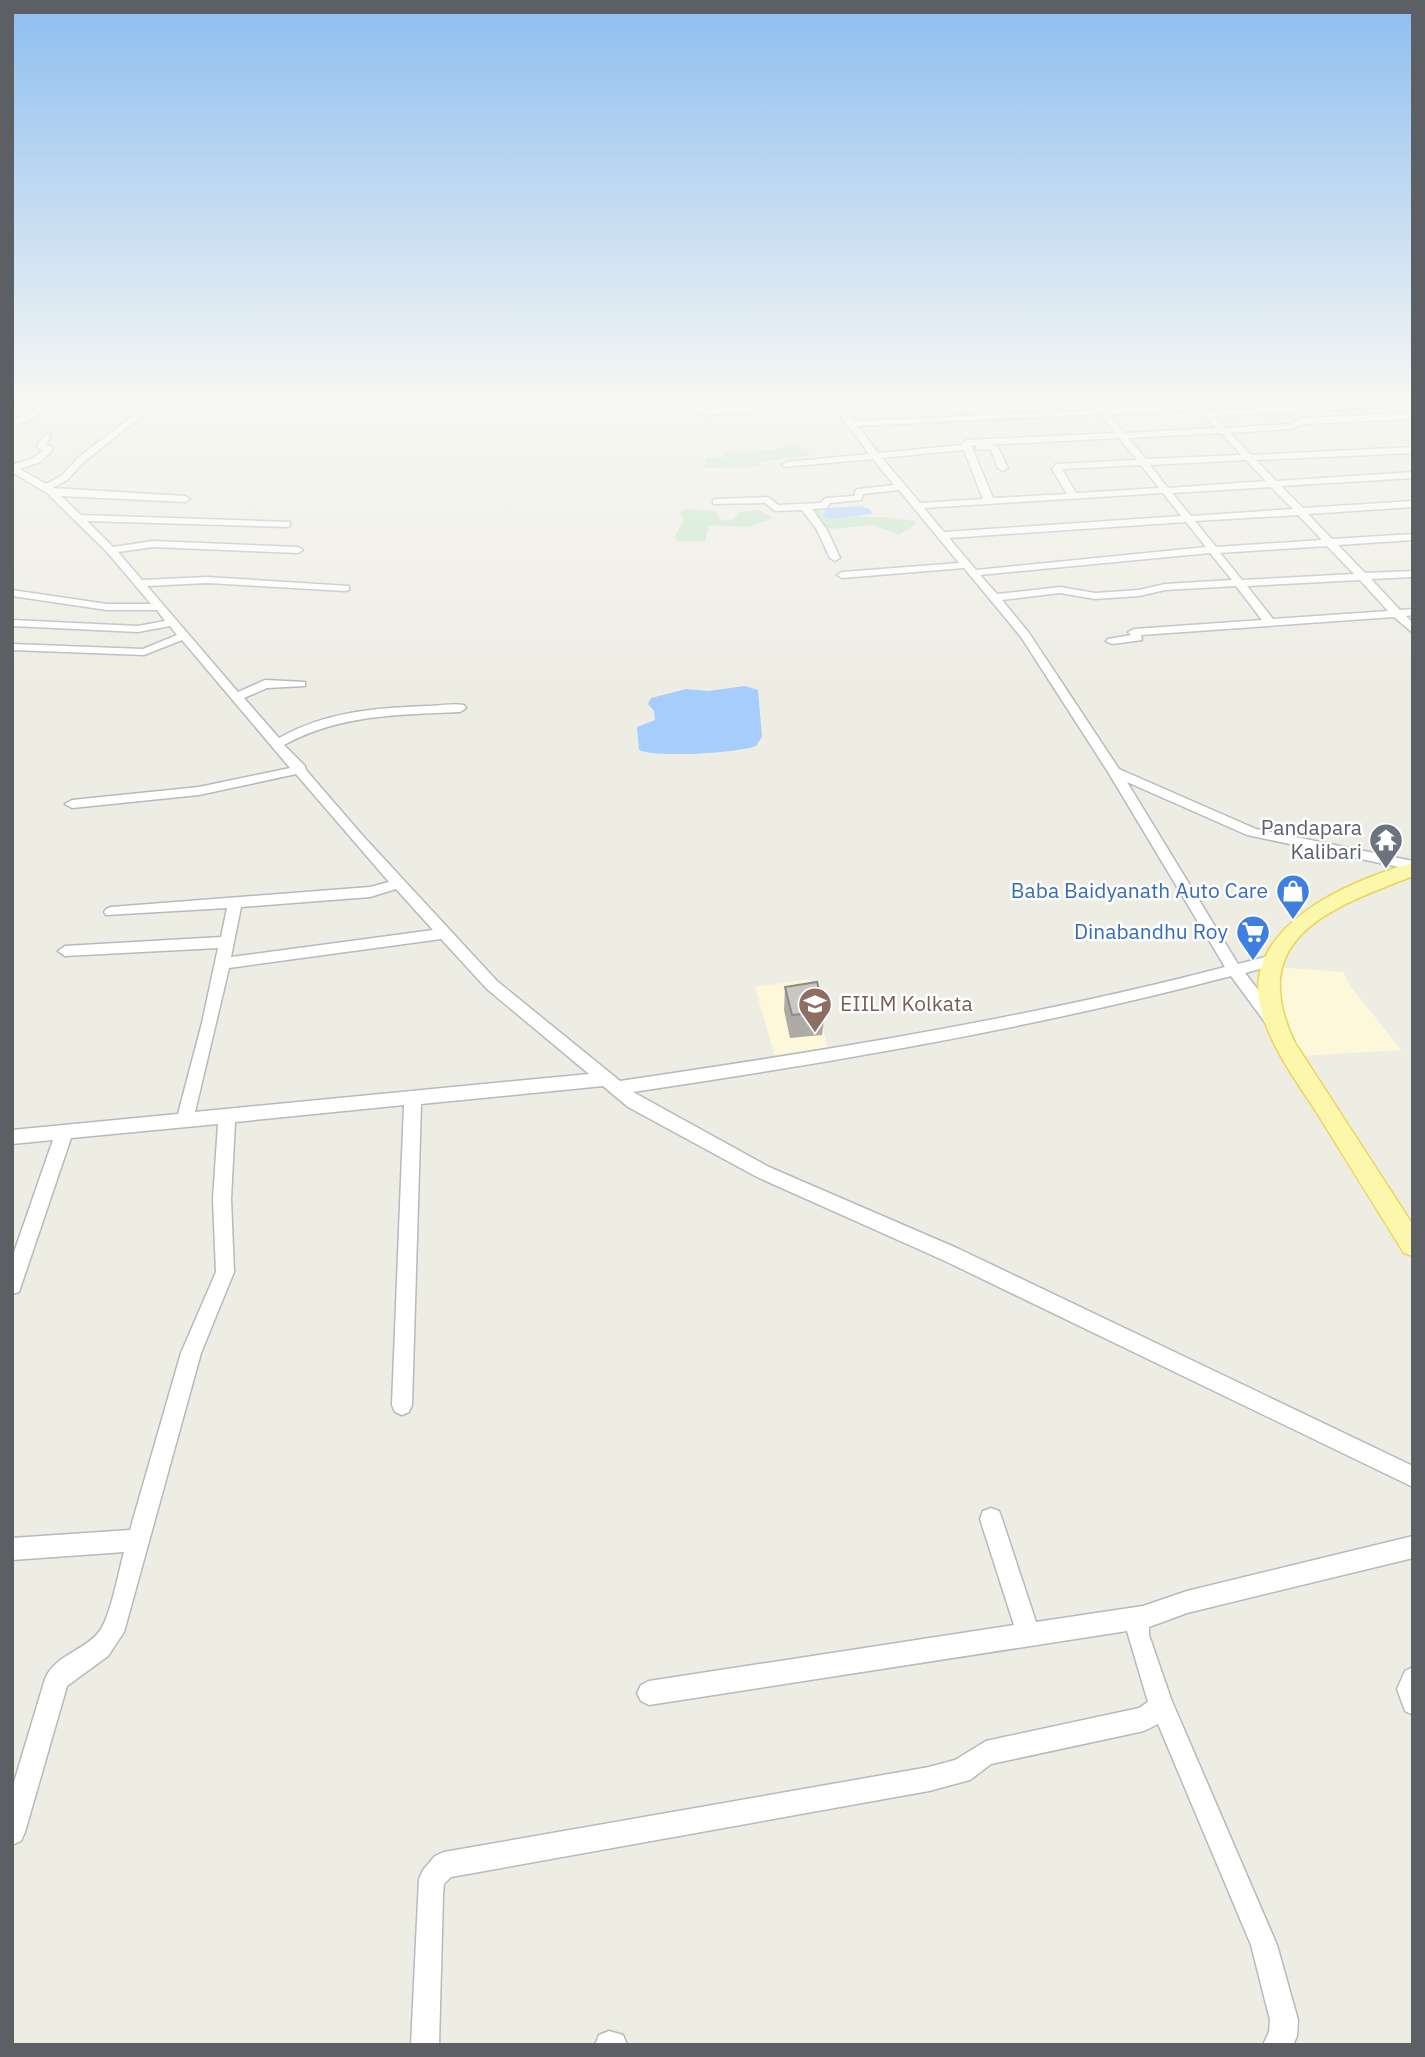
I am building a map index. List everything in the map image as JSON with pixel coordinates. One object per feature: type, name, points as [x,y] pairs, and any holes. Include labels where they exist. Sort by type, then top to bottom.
[{"type":"main road","points":[[1413,867],[1327,908],[1298,927],[1282,943],[1273,960],[1268,983],[1269,1002],[1278,1027],[1413,1246]]},
{"type":"street","points":[[53,495],[142,583],[358,839],[492,985],[634,1102],[763,1172],[952,1255],[1413,1476]]},
{"type":"street","points":[[117,495],[185,499]]},
{"type":"street","points":[[716,502],[768,500],[774,508],[825,506],[824,502],[828,500],[858,498],[860,495]]},
{"type":"street","points":[[908,495],[944,535],[1024,635],[1114,772],[1235,971],[1278,1027]]},
{"type":"street","points":[[986,495],[989,501]]},
{"type":"street","points":[[918,506],[1084,495]]},
{"type":"street","points":[[1169,495],[1270,622]]},
{"type":"street","points":[[1284,495],[1413,630]]},
{"type":"street","points":[[944,535],[1413,504]]},
{"type":"street","points":[[804,507],[822,530],[835,558]]},
{"type":"street","points":[[79,518],[287,524]]},
{"type":"street","points":[[842,575],[970,569],[1413,537]]},
{"type":"street","points":[[111,550],[153,544],[298,550]]},
{"type":"street","points":[[994,598],[1060,590],[1095,596],[1139,593],[1156,588],[1413,575]]},
{"type":"street","points":[[142,583],[207,580],[345,588]]},
{"type":"street","points":[[12,593],[45,595],[62,602],[107,607],[162,607]]},
{"type":"street","points":[[1112,641],[1139,638],[1134,632],[1413,612]]},
{"type":"street","points":[[12,623],[138,629],[175,622]]},
{"type":"street","points":[[12,648],[144,652],[186,635]]},
{"type":"street","points":[[238,696],[265,684],[301,684]]},
{"type":"street","points":[[279,743],[298,730],[330,718],[457,708]]},
{"type":"street","points":[[72,804],[199,791],[301,769]]},
{"type":"street","points":[[1114,772],[1252,832],[1413,867]]},
{"type":"street","points":[[111,912],[370,892],[401,883]]},
{"type":"street","points":[[185,1118],[235,903]]},
{"type":"street","points":[[222,964],[446,933]]},
{"type":"street","points":[[65,951],[227,942]]},
{"type":"street","points":[[12,1136],[413,1097],[612,1084],[726,1073],[959,1031],[1235,971],[1273,960]]},
{"type":"street","points":[[402,1405],[413,1097]]},
{"type":"street","points":[[12,1832],[57,1679],[63,1672],[100,1650],[107,1641],[139,1540],[191,1353],[225,1272],[222,1199],[227,1115]]},
{"type":"street","points":[[12,1286],[65,1131]]},
{"type":"street","points":[[991,1519],[1029,1635]]},
{"type":"street","points":[[12,1549],[139,1540]]},
{"type":"street","points":[[649,1693],[1143,1617],[1187,1602],[1413,1547]]},
{"type":"street","points":[[1143,1617],[1138,1623],[1138,1635],[1160,1701],[1265,1945],[1284,2020],[1283,2036],[1277,2045]]},
{"type":"street","points":[[1413,1679],[1409,1689],[1413,1703]]},
{"type":"street","points":[[425,2045],[430,1895],[432,1879],[444,1865],[929,1779],[961,1771],[986,1754],[1144,1720],[1160,1709],[1160,1701]]},
{"type":"shaded area","points":[[1277,967],[1343,972],[1351,987],[1401,1050],[1301,1056],[1285,1025],[1275,991]]},
{"type":"shaded area","points":[[810,979],[828,1048],[776,1060],[755,987]]},
{"type":"green space","points":[[685,509],[715,511],[721,521],[734,519],[738,512],[759,510],[774,518],[748,527],[709,525],[705,541],[677,541],[675,536],[683,521],[680,512]]},
{"type":"green space","points":[[808,509],[823,510],[822,516],[886,517],[915,521],[916,524],[899,535],[873,525],[835,529],[811,524]]},
{"type":"water","points":[[860,506],[870,509],[873,514],[831,519],[822,516],[826,508]]},
{"type":"water","points":[[745,686],[758,690],[762,737],[756,746],[696,754],[661,754],[639,750],[637,727],[655,720],[654,711],[648,704],[651,698],[686,689],[708,691]]},
{"type":"building","points":[[817,982],[825,1012],[792,1015],[785,987]]},
{"type":"place","name":"Pandapara Kalibari","points":[[1386,870]]},
{"type":"place","name":"Baba Baidyanath Auto Care","points":[[1293,921]]},
{"type":"place","name":"Dinabandhu Roy","points":[[1253,962]]},
{"type":"place","name":"EIILM Kolkata","points":[[815,1034]]}]
